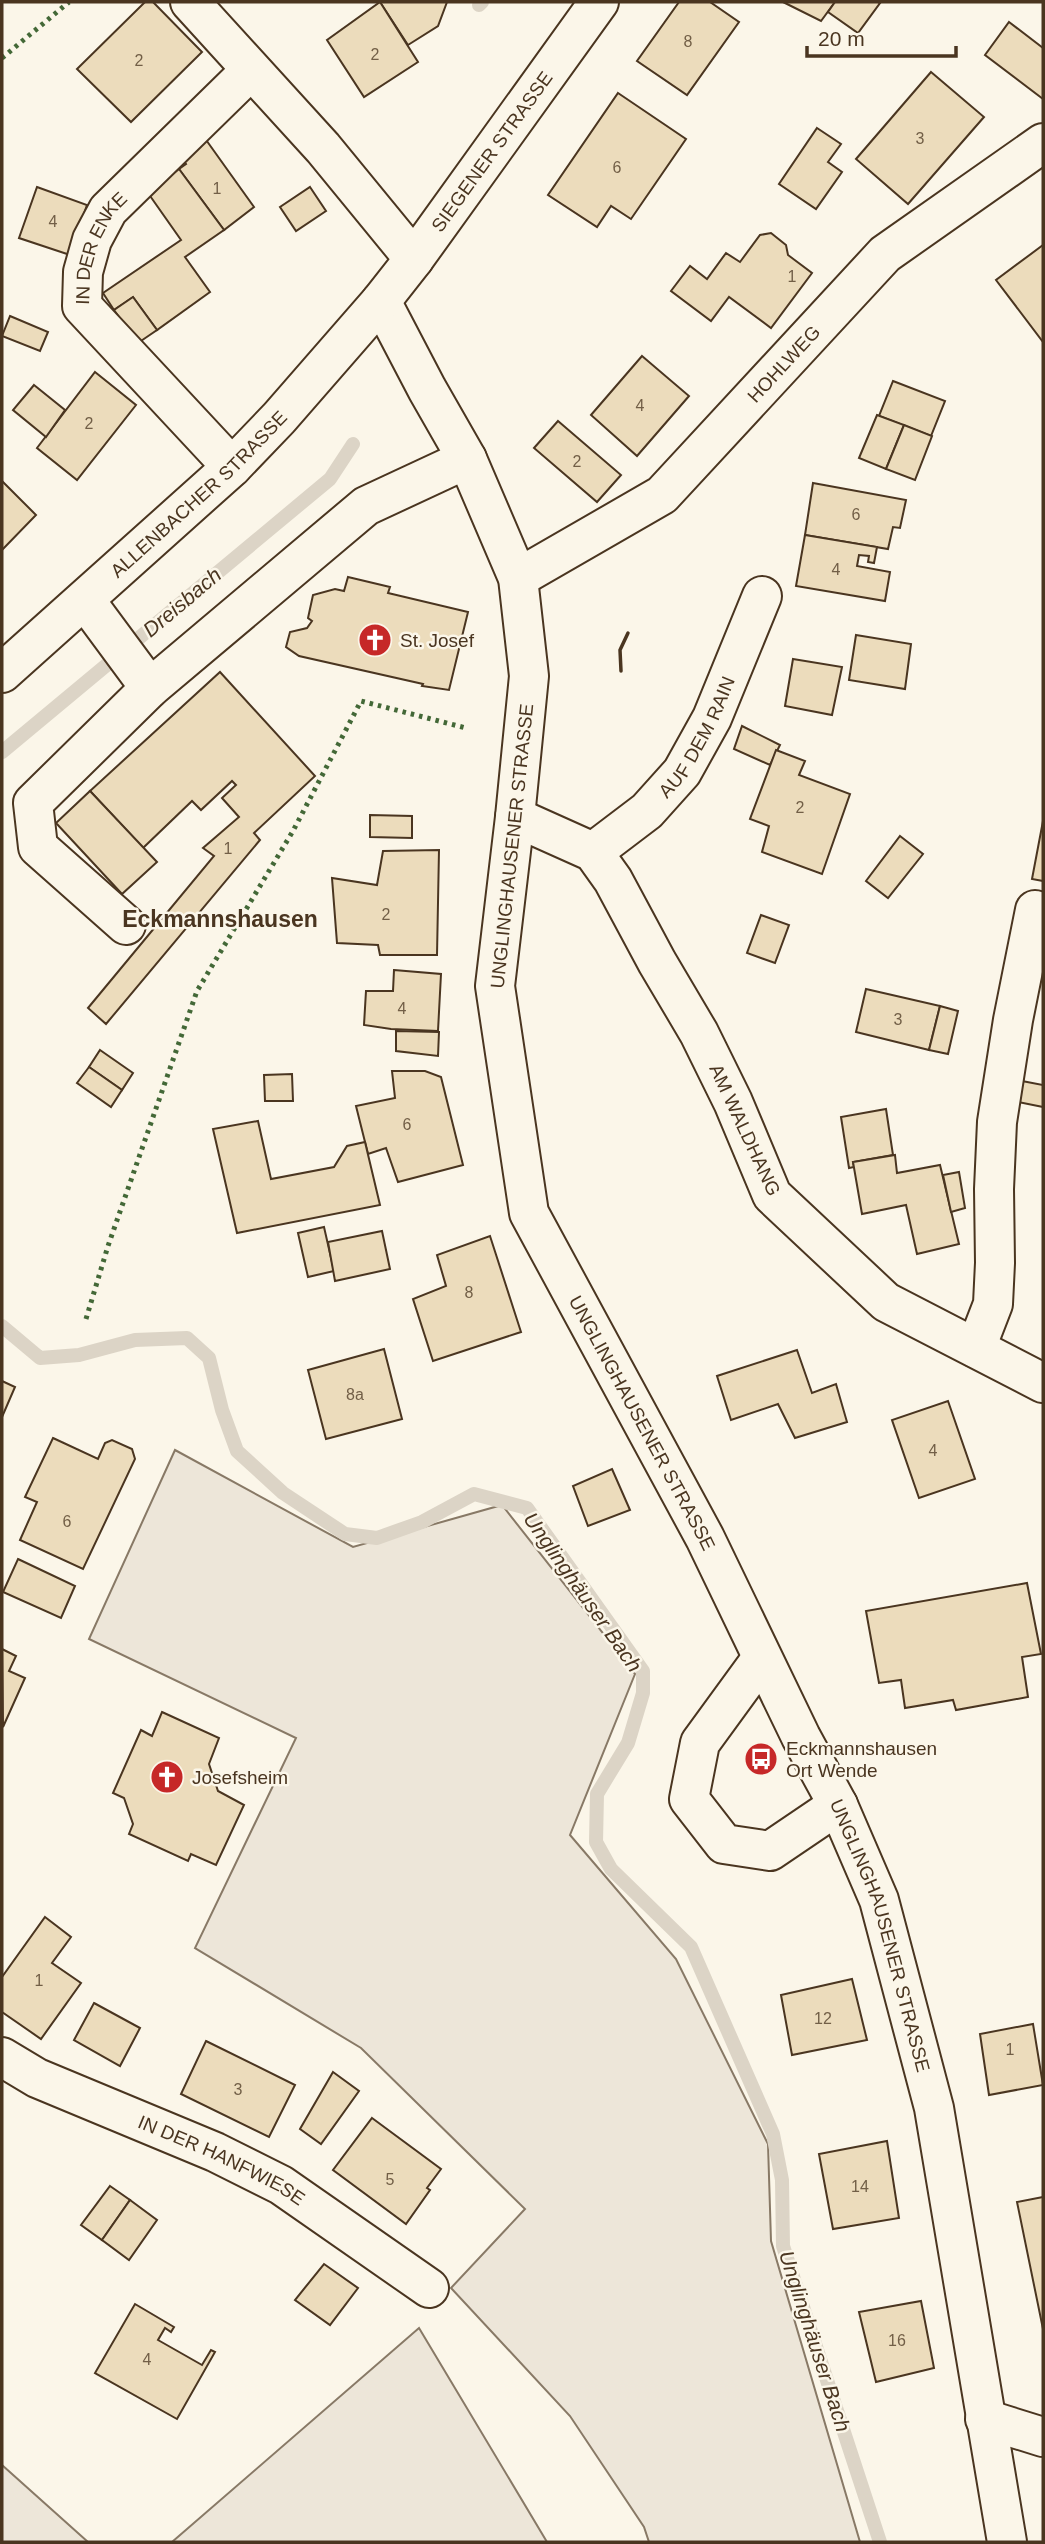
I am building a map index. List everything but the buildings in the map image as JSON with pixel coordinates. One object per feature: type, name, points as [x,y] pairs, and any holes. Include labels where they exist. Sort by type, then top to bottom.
[{"type":"main road","points":[[190,2],[323,148],[414,259]]},
{"type":"main road","name":"SIEGENER STRASSE","points":[[381,301],[599,2]]},
{"type":"main road","name":"IN DER ENKE","points":[[232,467],[82,306],[83,272],[92,240],[108,210],[251,70]]},
{"type":"main road","name":"HOHLWEG","points":[[518,578],[662,495],[885,254],[1043,144]]},
{"type":"main road","name":"ALLENBACHER STRASSE","points":[[2,673],[232,467],[279,418],[381,301]]},
{"type":"main road","name":"UNGLINGHAUSENER STRASSE","points":[[381,301],[467,459],[518,578],[529,676],[495,986],[529,1213],[705,1538],[801,1737],[838,1805],[879,1900],[934,2108],[1007,2542]]},
{"type":"main road","points":[[126,925],[38,847],[33,803],[146,682],[366,506],[467,459]]},
{"type":"main road","name":"AUF DEM RAIN","points":[[593,852],[647,811],[682,772],[712,718],[762,596]]},
{"type":"main road","points":[[85,600],[146,682]]},
{"type":"main road","points":[[515,817],[593,852]]},
{"type":"main road","name":"AM WALDHANG","points":[[593,852],[613,880],[699,1033],[733,1102],[772,1195],[886,1302],[1043,1383]]},
{"type":"main road","points":[[976,1348],[993,1304],[994,1189],[998,1122],[1013,1020],[1035,910]]},
{"type":"main road","points":[[762,1658],[700,1743],[689,1799],[724,1844],[770,1851],[838,1805]]},
{"type":"main road","name":"IN DER HANFWIESE","points":[[2,2057],[37,2078],[215,2152],[281,2185],[429,2288]]},
{"type":"main road","points":[[985,2419],[1043,2437]]},
{"type":"shaded area","points":[[175,1450],[353,1547],[502,1505],[635,1674],[570,1835],[676,1959],[768,2144],[771,2241],[860,2542],[649,2542],[644,2527],[570,2416],[451,2288],[525,2209],[361,2048],[195,1948],[296,1738],[89,1639]]},
{"type":"shaded area","points":[[419,2328],[547,2542],[172,2542]]},
{"type":"shaded area","points":[[2,2465],[88,2542],[2,2542]]},
{"type":"waterway","name":"Dreisbach","points":[[479,5],[482,2]]},
{"type":"waterway","name":"Dreisbach","points":[[2,752],[330,479],[353,444]]},
{"type":"waterway","name":"Unglinghäuser Bach","points":[[2,1326],[40,1358],[79,1355],[135,1340],[187,1338],[209,1358],[222,1410],[237,1451],[283,1493],[345,1534],[377,1538],[422,1522],[474,1494],[527,1508],[643,1671],[643,1693],[628,1743],[597,1794],[596,1842],[611,1869],[691,1947],[773,2134],[782,2180],[783,2246],[880,2542]]},
{"type":"hedge","points":[[2,58],[69,2]]},
{"type":"hedge","points":[[86,1319],[108,1246],[197,991],[293,831],[361,701],[466,728]]},
{"type":"wall","points":[[621,671],[620,650],[628,633]]},
{"type":"place","name":"St. Josef","points":[[375,640]]},
{"type":"place","name":"Eckmannshausen Ort Wende","points":[[761,1759]]},
{"type":"place","name":"Josefsheim","points":[[167,1777]]},
{"type":"district","name":"Eckmannshausen","points":[[220,919]]}]
